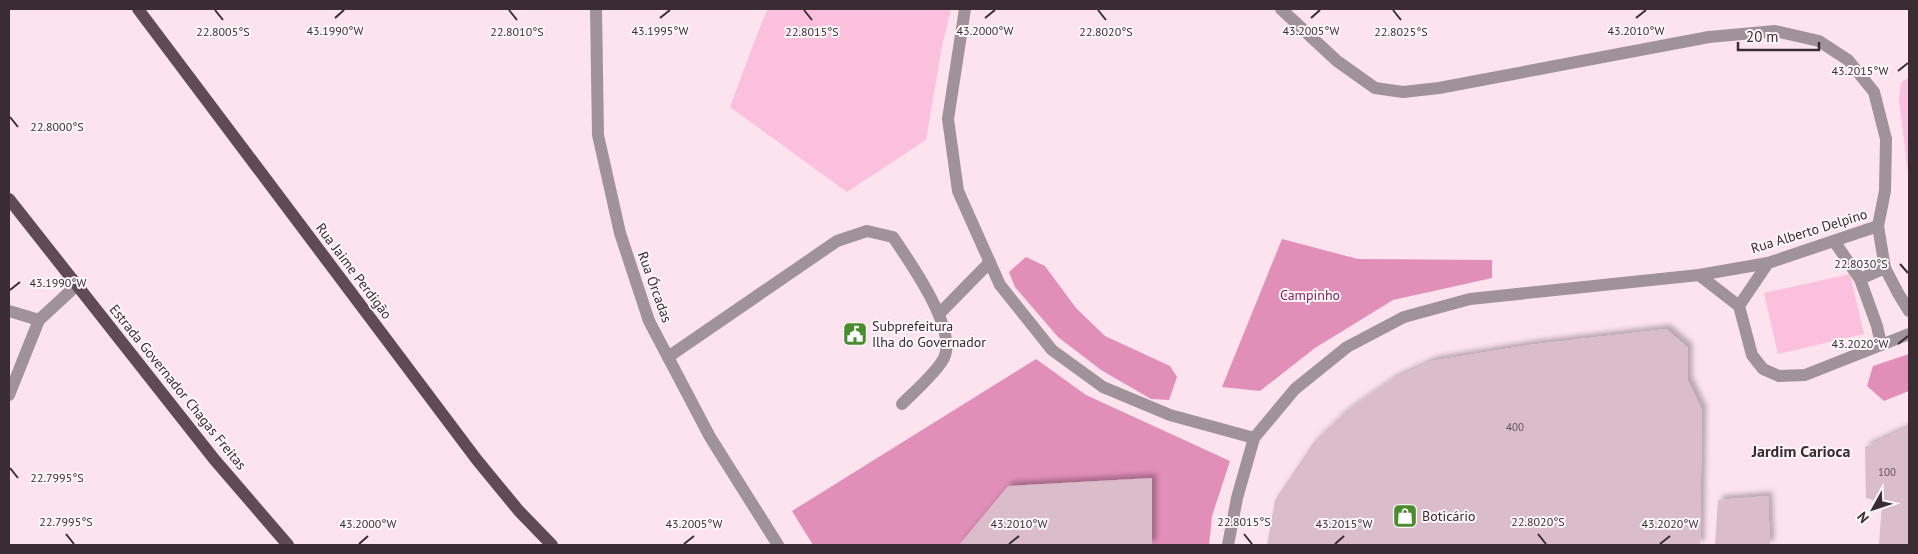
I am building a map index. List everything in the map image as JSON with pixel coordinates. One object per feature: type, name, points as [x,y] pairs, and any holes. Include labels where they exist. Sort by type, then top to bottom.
[{"type":"main road","name":"Rua Jaime Perdigão","points":[[138,9],[477,460],[519,511],[552,545]]},
{"type":"main road","name":"Estrada Governador Chagas Freitas","points":[[9,200],[214,459],[288,545]]},
{"type":"street","name":"Rua Órcadas","points":[[596,9],[598,135],[620,233],[649,321],[710,437],[778,545]]},
{"type":"street","points":[[965,9],[948,119],[958,191],[1000,284],[1052,350],[1103,387],[1170,416],[1254,438],[1237,498],[1228,545]]},
{"type":"street","name":"Rua Alberto Delpino","points":[[1254,438],[1295,389],[1348,347],[1404,317],[1470,299],[1699,275],[1768,263],[1878,226],[1885,191],[1886,139],[1874,92],[1848,60],[1820,41],[1775,31],[1709,37],[1439,88],[1403,92],[1376,88],[1337,61],[1281,9]]},
{"type":"street","points":[[1878,226],[1885,268],[1909,311]]},
{"type":"street","points":[[668,357],[837,241],[867,231],[893,236],[922,282],[939,314],[947,344],[944,358],[902,404]]},
{"type":"street","points":[[1834,241],[1860,279],[1877,326],[1881,344]]},
{"type":"street","points":[[939,314],[990,262]]},
{"type":"street","points":[[1739,306],[1768,263]]},
{"type":"street","points":[[1860,279],[1885,268]]},
{"type":"street","points":[[1699,275],[1739,306],[1752,355],[1763,369],[1779,376],[1805,375],[1909,334]]},
{"type":"street","points":[[9,395],[39,320],[77,285]]},
{"type":"street","points":[[9,311],[39,320]]},
{"type":"shaded area","points":[[768,9],[951,9],[942,46],[926,140],[847,192],[730,107]]},
{"type":"shaded area","points":[[1909,78],[1909,181],[1899,100],[1901,82]]},
{"type":"shaded area","points":[[1850,274],[1864,334],[1778,354],[1764,293]]},
{"type":"green space","name":"Campinho","points":[[1282,239],[1358,259],[1492,260],[1492,278],[1393,300],[1315,348],[1260,391],[1222,387]]},
{"type":"green space","points":[[1026,257],[1045,266],[1076,308],[1105,336],[1170,366],[1177,377],[1169,400],[1151,399],[1101,370],[1058,337],[1015,287],[1009,272]]},
{"type":"green space","points":[[1909,354],[1909,391],[1884,401],[1867,386],[1873,366]]},
{"type":"green space","points":[[1036,359],[1086,395],[1230,461],[1212,516],[1209,545],[813,545],[792,511]]},
{"type":"building","points":[[1666,329],[1688,348],[1688,381],[1702,410],[1700,545],[1267,545],[1275,500],[1314,442],[1344,413],[1393,379],[1432,361],[1529,345]]},
{"type":"building","points":[[1909,427],[1909,545],[1879,545],[1882,503],[1866,498],[1865,447]]},
{"type":"building","points":[[1152,478],[1152,545],[959,545],[1008,486]]},
{"type":"building","points":[[1768,496],[1770,545],[1715,545],[1718,500]]},
{"type":"place","name":"Subprefeitura Ilha do Governador","points":[[855,334]]},
{"type":"place","name":"Boticário","points":[[1405,516]]},
{"type":"district","name":"Jardim Carioca","points":[[1801,451]]}]
